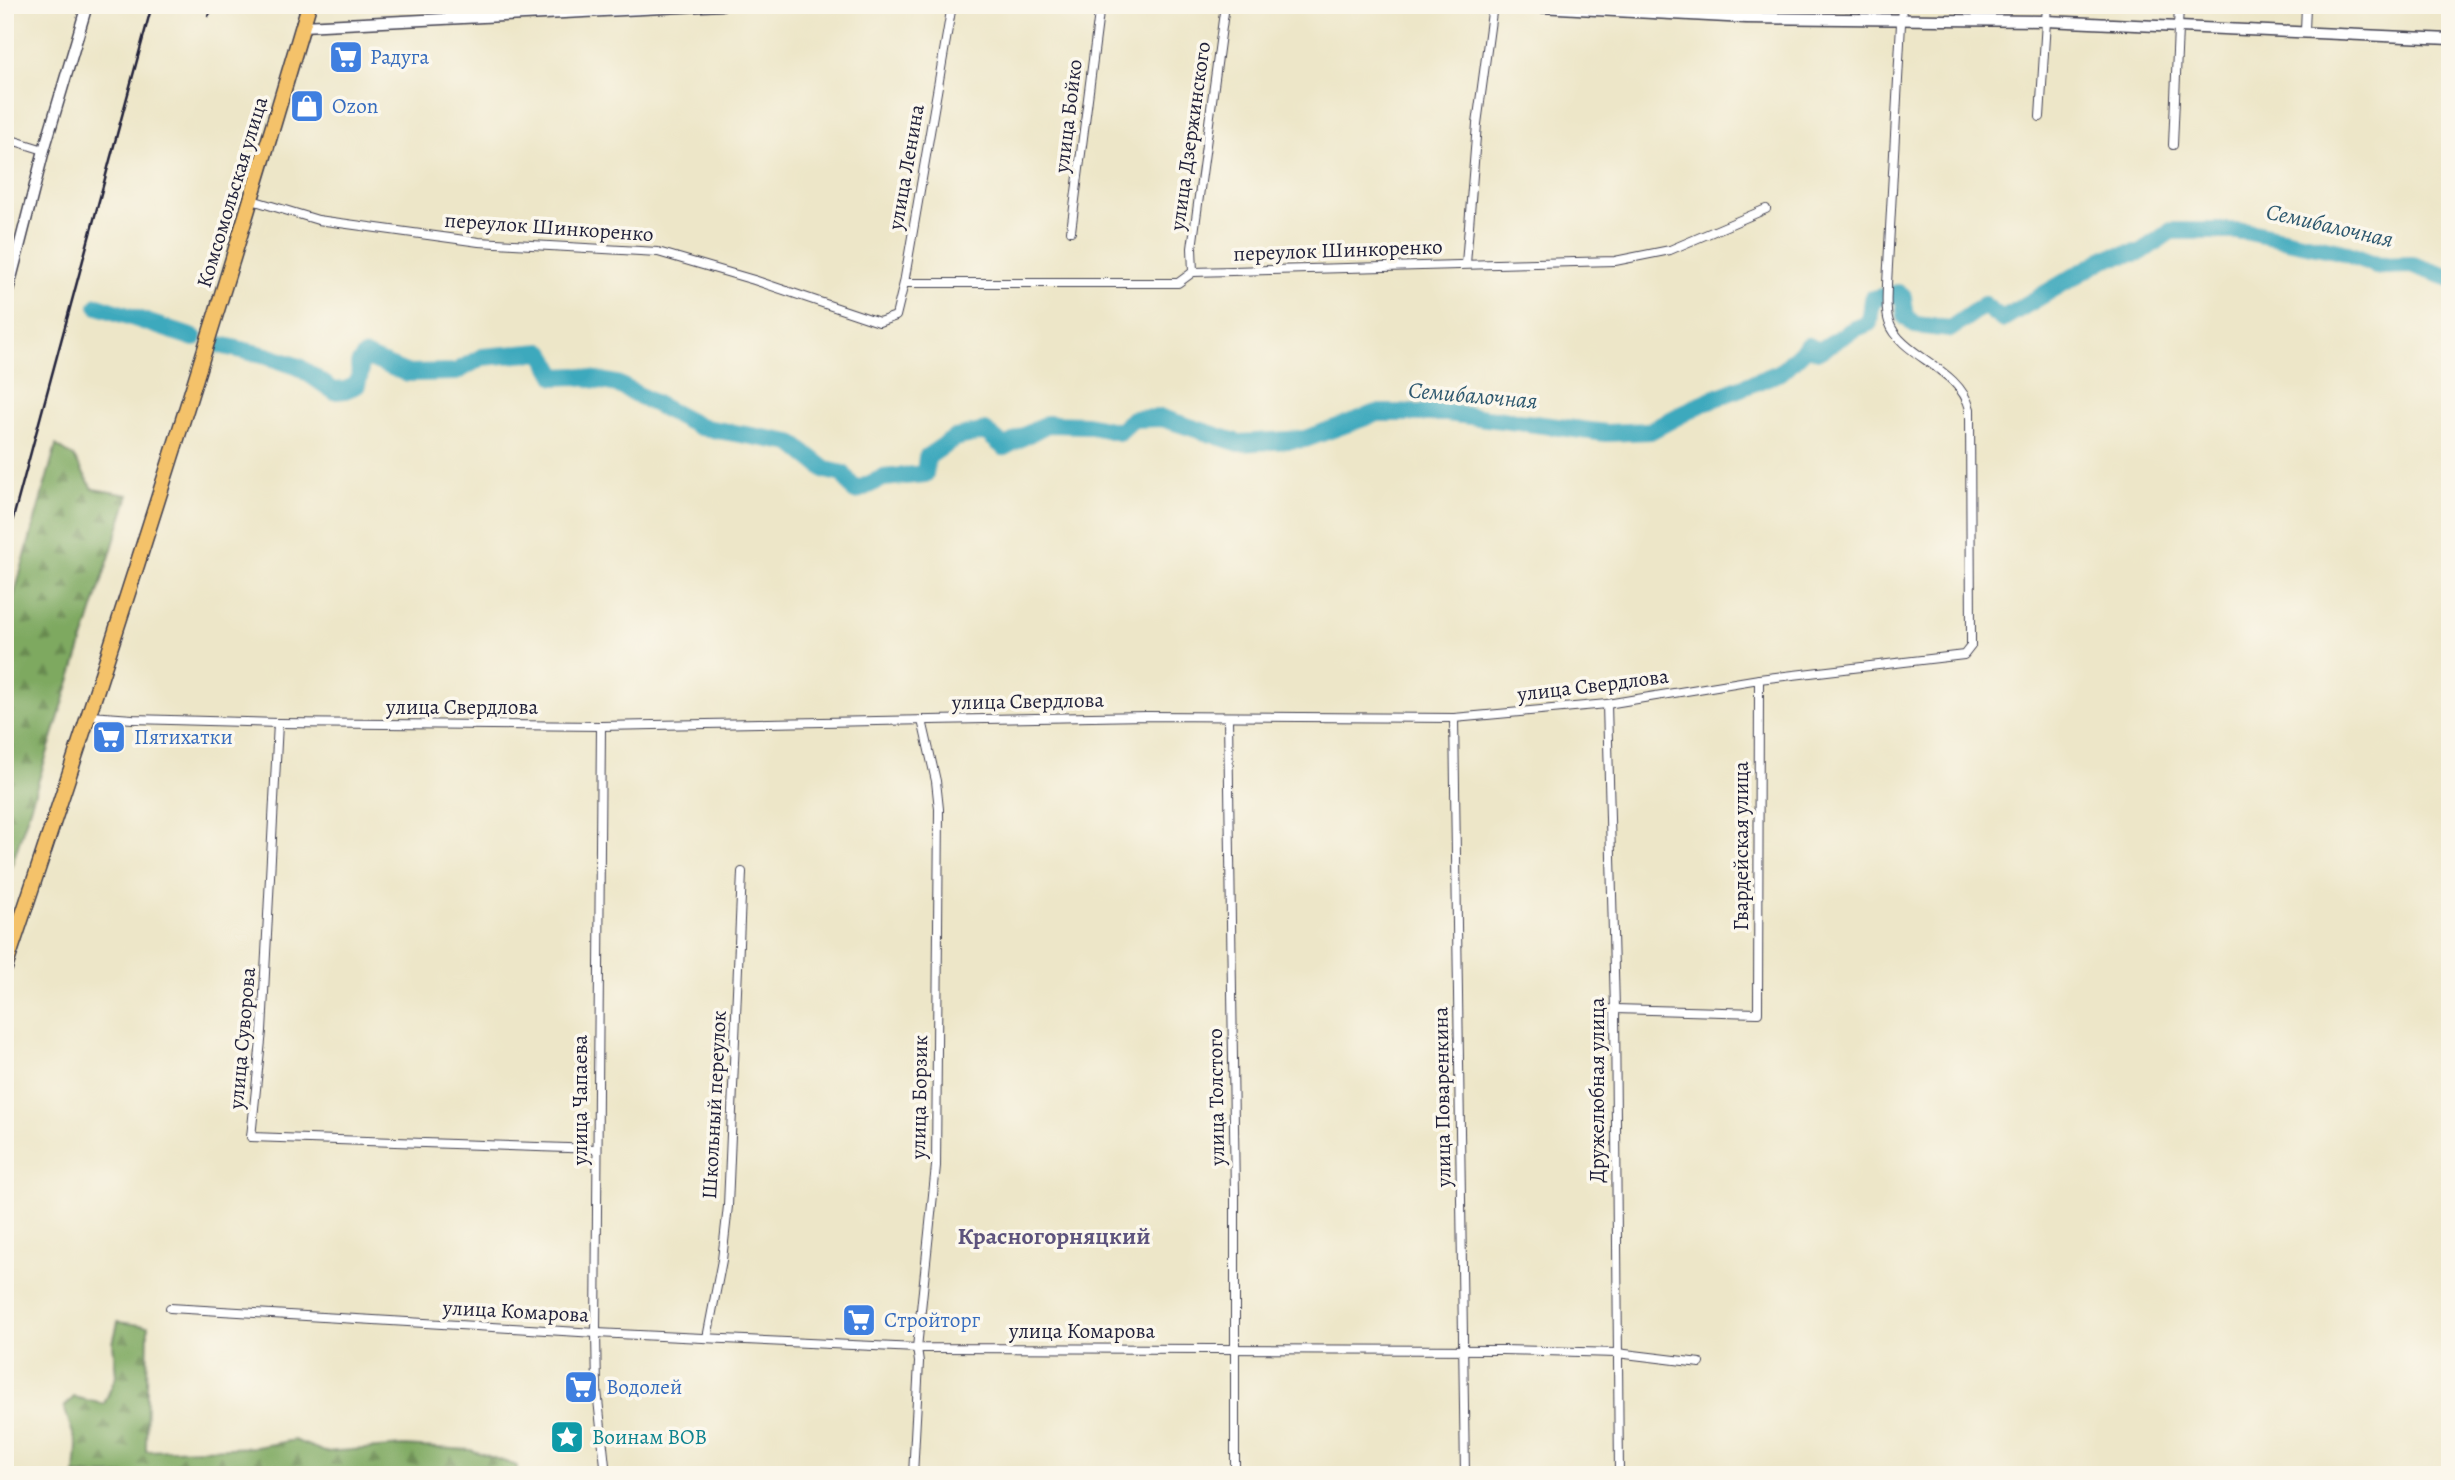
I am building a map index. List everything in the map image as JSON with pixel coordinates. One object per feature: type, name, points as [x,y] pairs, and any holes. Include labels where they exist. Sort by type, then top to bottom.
[{"type":"main road","name":"Комсомольская улица","points":[[5,968],[90,716],[193,390],[309,5]]},
{"type":"street","points":[[5,302],[44,150],[87,5]]},
{"type":"street","points":[[303,26],[722,5]]},
{"type":"street","name":"улица Ленина","points":[[879,322],[896,316],[904,283],[952,5]]},
{"type":"street","name":"улица Бойко","points":[[1071,231],[1100,5]]},
{"type":"street","name":"улица Дзержинского","points":[[1193,272],[1192,248],[1225,5]]},
{"type":"street","points":[[1466,264],[1477,124],[1493,5]]},
{"type":"street","points":[[1504,5],[1746,19],[2046,21],[2450,39]]},
{"type":"street","points":[[1746,5],[1746,19]]},
{"type":"street","points":[[1901,21],[1902,5]]},
{"type":"street","points":[[2040,117],[2047,5]]},
{"type":"street","points":[[2173,145],[2179,5]]},
{"type":"street","points":[[2305,31],[2306,5]]},
{"type":"street","name":"улица Свердлова","points":[[90,716],[278,723],[601,726],[1147,716],[1454,718],[1607,704],[1759,679],[1964,655],[1971,646],[1970,409],[1967,396],[1960,386],[1894,331],[1888,317],[1887,284],[1901,21]]},
{"type":"street","points":[[5,138],[44,150]]},
{"type":"street","name":"переулок Шинкоренко","points":[[252,200],[318,220],[479,242],[658,252],[754,280],[879,322]]},
{"type":"street","name":"переулок Шинкоренко","points":[[904,283],[1178,283],[1193,272],[1615,261],[1670,250],[1766,209]]},
{"type":"street","name":"Гвардейская улица","points":[[1615,1009],[1758,1013],[1759,679]]},
{"type":"street","name":"Дружелюбная улица","points":[[1607,704],[1615,1009],[1619,1475]]},
{"type":"street","name":"улица Толстого","points":[[1228,718],[1235,1195],[1235,1475]]},
{"type":"street","name":"улица Поваренкина","points":[[1454,718],[1465,1475]]},
{"type":"street","name":"улица Борзик","points":[[913,1475],[919,1362],[917,1348],[934,1193],[937,1107],[939,809],[936,781],[922,720]]},
{"type":"street","name":"улица Суворова","points":[[278,723],[262,1031],[251,1137],[597,1149]]},
{"type":"street","name":"улица Чапаева","points":[[601,726],[596,1333],[597,1390],[606,1475]]},
{"type":"street","name":"Школьный переулок","points":[[707,1338],[722,1260],[728,1206],[742,872]]},
{"type":"street","name":"улица Комарова","points":[[170,1308],[596,1333],[917,1348],[1463,1350],[1617,1353],[1700,1363]]},
{"type":"green space","points":[[56,445],[74,457],[93,489],[129,495],[5,887],[5,628]]},
{"type":"green space","points":[[118,1322],[148,1326],[146,1451],[256,1447],[294,1440],[325,1452],[403,1446],[471,1450],[517,1466],[517,1475],[75,1475],[77,1446],[64,1407],[74,1397],[104,1404],[116,1376],[113,1343]]},
{"type":"waterway","name":"Семибалочная","points":[[220,345],[299,367],[334,391],[357,385],[359,364],[365,356],[406,373],[456,372],[482,357],[542,352],[556,377],[576,376],[617,384],[700,427],[792,443],[826,470],[843,474],[855,491],[883,478],[925,474],[927,457],[955,438],[985,431],[1004,447],[1047,424],[1087,425],[1119,432],[1133,419],[1162,418],[1239,443],[1305,439],[1377,413],[1447,413],[1606,433],[1650,431],[1703,403],[1781,372],[1808,346],[1819,351],[1869,323],[1872,299],[1898,293],[1903,297],[1906,317],[1915,325],[1950,329],[1984,305],[2002,319],[2106,258],[2141,252],[2171,231],[2244,231],[2340,251],[2379,266],[2413,265],[2450,278]]},
{"type":"waterway","name":"Семибалочная","points":[[98,306],[194,338]]},
{"type":"railway","points":[[5,548],[152,5]]},
{"type":"railway","points":[[208,16],[215,5]]},
{"type":"place","name":"Радуга","points":[[346,57]]},
{"type":"place","name":"Ozon","points":[[307,106]]},
{"type":"place","name":"Пятихатки","points":[[109,737]]},
{"type":"place","name":"Стройторг","points":[[859,1320]]},
{"type":"place","name":"Водолей","points":[[581,1387]]},
{"type":"place","name":"Воинам ВОВ","points":[[567,1437]]},
{"type":"district","name":"Красногорняцкий","points":[[1054,1236]]}]
